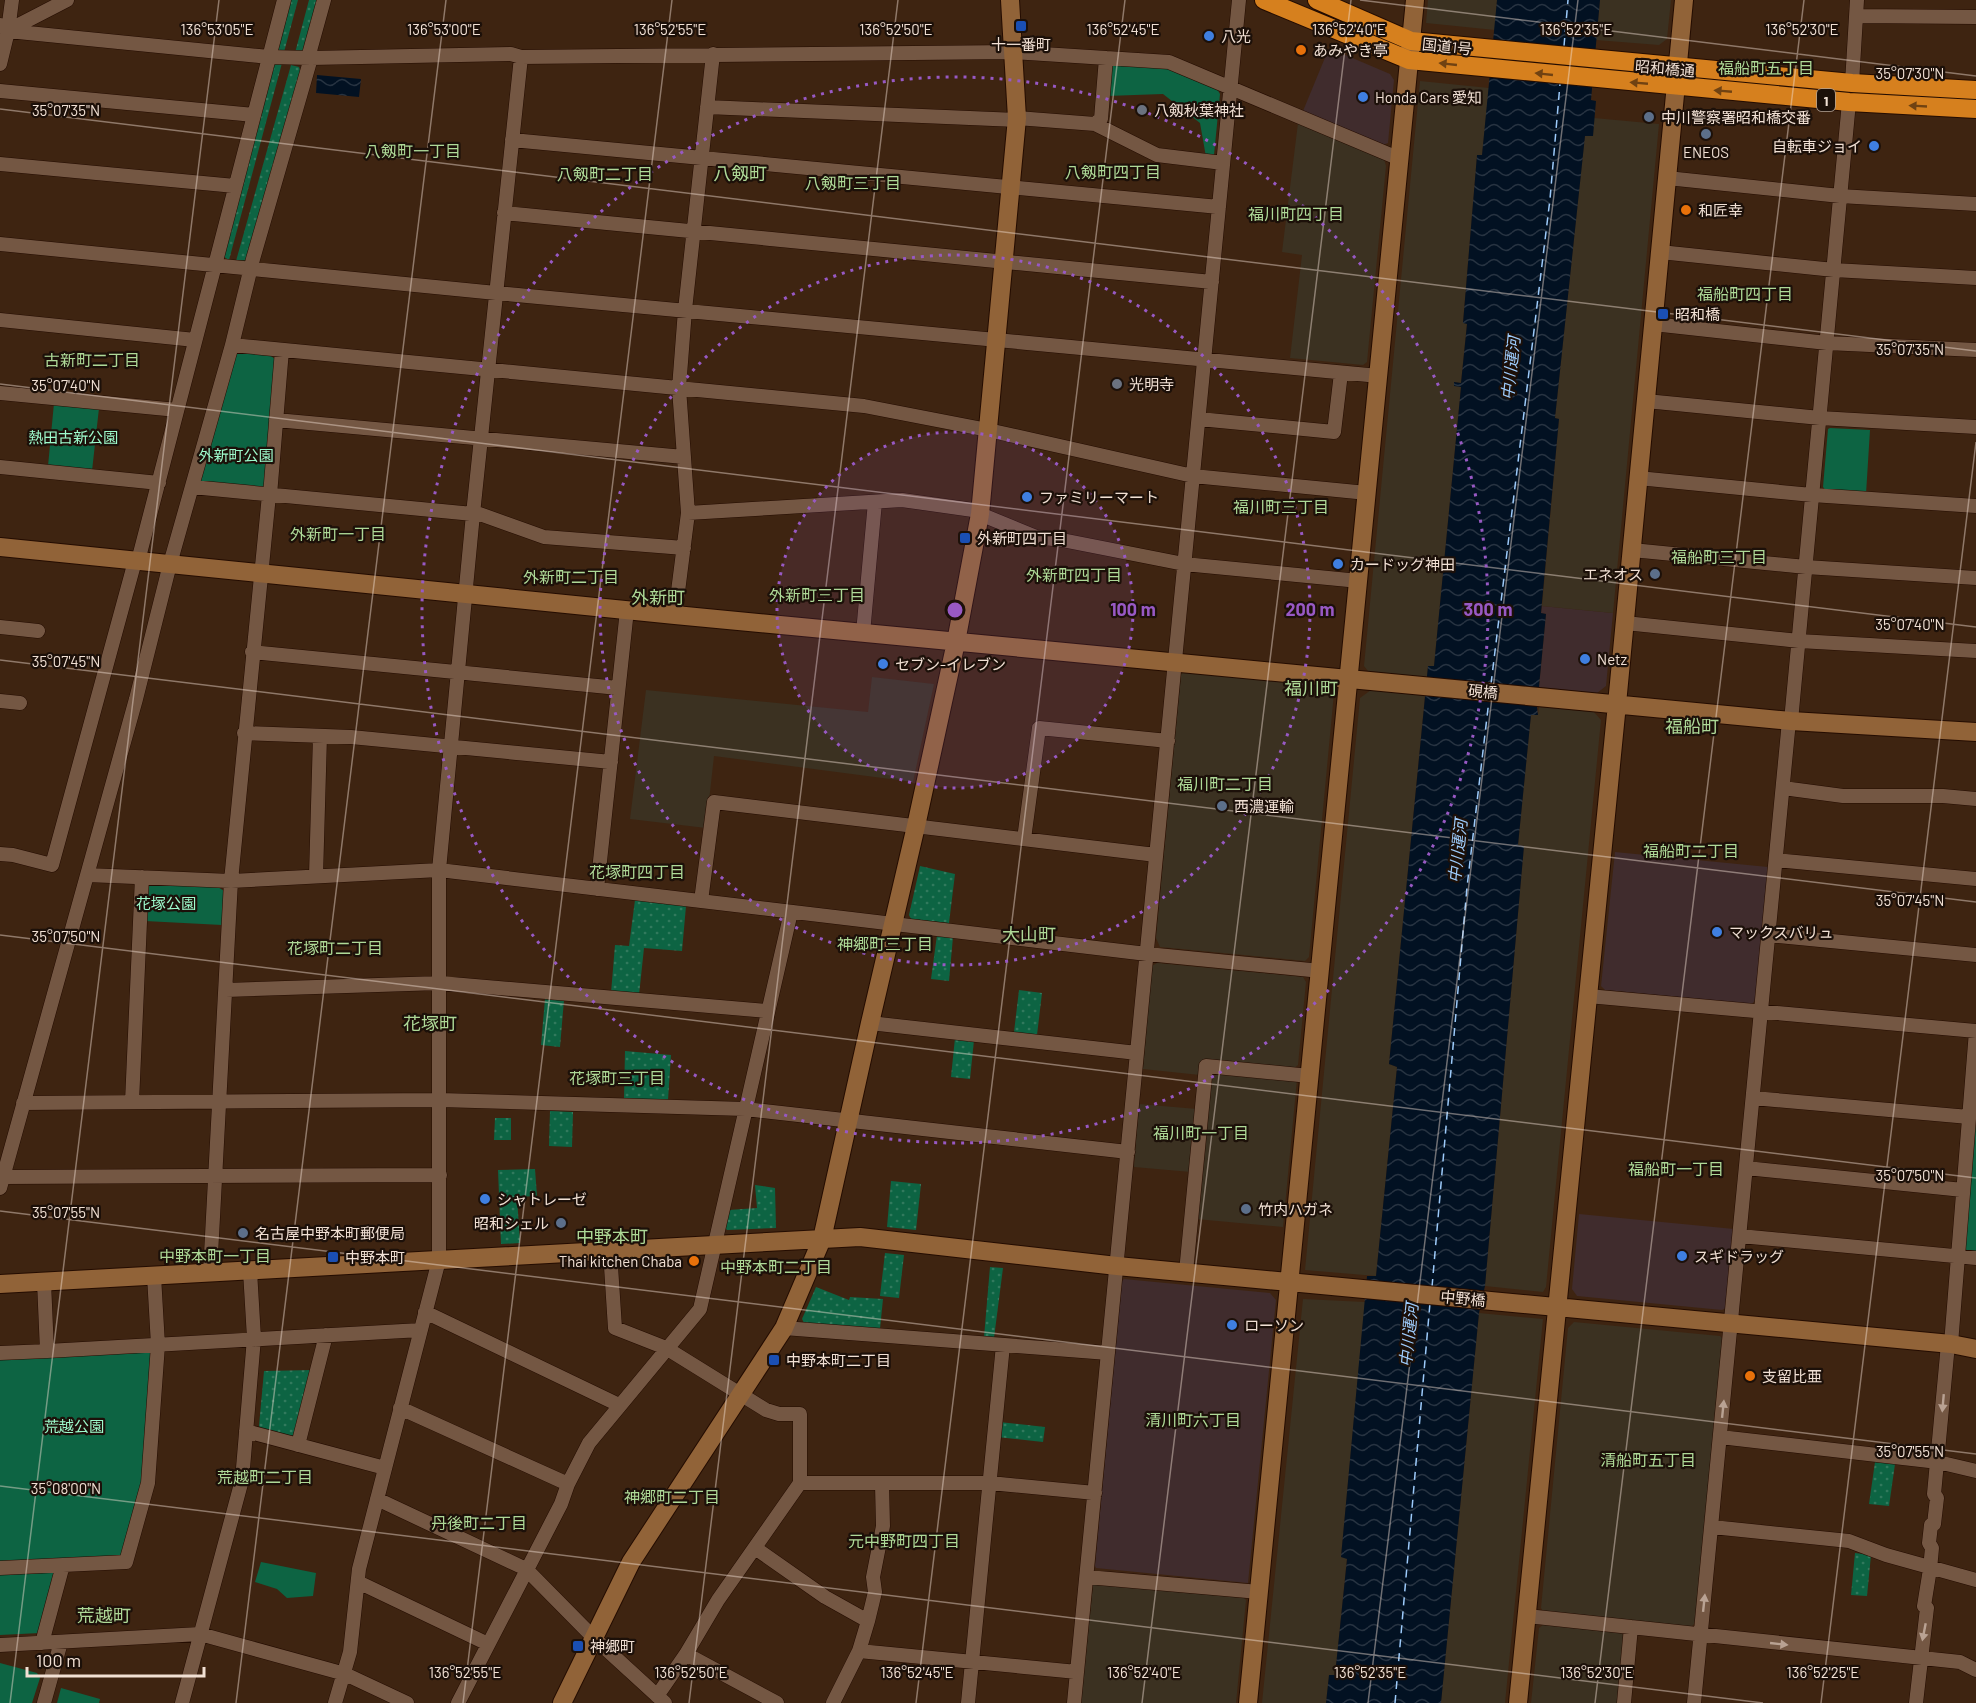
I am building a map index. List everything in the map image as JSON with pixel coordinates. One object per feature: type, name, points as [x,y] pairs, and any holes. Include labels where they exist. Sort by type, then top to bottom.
[{"type":"highway","name":"国道1号","points":[[1264,0],[1409,60],[1602,80]]},
{"type":"highway","name":"国道1号","points":[[1317,0],[1411,41],[1604,60]]},
{"type":"highway","name":"昭和橋通","points":[[1604,60],[1852,83],[1976,90]]},
{"type":"highway","name":"昭和橋通","points":[[1602,80],[1849,102],[1976,109]]},
{"type":"street","points":[[0,64],[3,31],[12,0]]},
{"type":"street","points":[[3,31],[67,0]]},
{"type":"street","points":[[0,854],[52,865],[159,483],[284,0]]},
{"type":"street","points":[[324,0],[232,345],[170,564],[136,699],[1,1183],[216,1176],[440,1175]]},
{"type":"street","points":[[562,1703],[631,1562],[784,1328],[822,1239],[956,642],[980,512],[1017,119],[1010,0]]},
{"type":"street","points":[[1074,1703],[1239,0]]},
{"type":"street","points":[[1248,1703],[1415,0]]},
{"type":"street","points":[[1518,1703],[1684,0]]},
{"type":"street","points":[[1852,83],[1857,0]]},
{"type":"street","points":[[1856,15],[1976,17]]},
{"type":"street","points":[[3,31],[269,57],[1013,52],[1168,62],[1400,159]]},
{"type":"street","points":[[675,615],[688,513],[679,388],[685,310],[713,54]]},
{"type":"street","points":[[335,1703],[350,1652],[359,1569],[439,1260],[439,870],[520,57]]},
{"type":"street","points":[[1095,124],[1101,119],[1106,58]]},
{"type":"street","points":[[0,91],[254,115]]},
{"type":"street","points":[[1694,1703],[1799,641],[1849,102]]},
{"type":"street","points":[[707,108],[1095,124],[1157,155],[1223,163]]},
{"type":"street","points":[[512,140],[1219,207]]},
{"type":"street","points":[[0,164],[235,186]]},
{"type":"street","points":[[1667,178],[1840,196],[1976,204]]},
{"type":"street","points":[[504,213],[1212,282]]},
{"type":"street","points":[[0,244],[1378,376]]},
{"type":"street","points":[[1660,252],[1834,270],[1976,278]]},
{"type":"street","points":[[0,320],[195,340]]},
{"type":"street","points":[[1653,324],[1827,343],[1976,350]]},
{"type":"street","points":[[232,345],[864,406],[988,429],[1193,476],[1367,493]]},
{"type":"street","points":[[210,1273],[231,881],[282,350]]},
{"type":"street","points":[[1198,419],[1334,432],[1341,373]]},
{"type":"street","points":[[0,393],[177,410]]},
{"type":"street","points":[[1646,400],[1820,418],[1976,427]]},
{"type":"street","points":[[276,420],[684,458]]},
{"type":"street","points":[[0,467],[159,483]]},
{"type":"street","points":[[1638,478],[1812,495],[1976,506]]},
{"type":"street","points":[[192,487],[474,513],[544,537],[684,548]]},
{"type":"street","points":[[688,513],[902,500],[980,512],[1036,537],[1184,564],[1359,581]]},
{"type":"street","points":[[863,633],[875,502]]},
{"type":"street","name":"硯橋","points":[[0,547],[675,615],[1790,721],[1976,732]]},
{"type":"street","points":[[1632,550],[1806,567],[1976,578]]},
{"type":"street","points":[[597,889],[627,610]]},
{"type":"street","points":[[1624,623],[1799,641],[1976,651]]},
{"type":"street","points":[[0,627],[38,631]]},
{"type":"street","points":[[252,652],[618,688]]},
{"type":"street","points":[[0,701],[20,703]]},
{"type":"street","points":[[1024,839],[1039,728],[1168,741]]},
{"type":"street","points":[[244,733],[320,736],[611,762]]},
{"type":"street","points":[[316,876],[320,736]]},
{"type":"street","points":[[1783,788],[1843,796],[1943,796],[1976,799]]},
{"type":"street","points":[[701,901],[714,802],[1156,855]]},
{"type":"street","points":[[1776,860],[1976,879]]},
{"type":"street","points":[[87,875],[231,881],[439,870],[1147,954],[1321,971]]},
{"type":"street","points":[[132,1102],[142,877]]},
{"type":"street","points":[[458,1703],[561,1504],[568,1484],[589,1443],[700,1309],[790,912]]},
{"type":"street","points":[[1769,935],[1976,955]]},
{"type":"street","points":[[226,990],[440,983],[768,1011]]},
{"type":"street","points":[[1588,996],[1976,1031],[1958,1256],[1934,1494],[1936,1498],[1934,1524],[1931,1525],[1929,1543],[1932,1548],[1929,1585],[1926,1587],[1924,1606],[1927,1608],[1916,1703]]},
{"type":"street","points":[[870,1023],[1137,1053]]},
{"type":"street","points":[[1186,1272],[1206,1066],[1310,1076]]},
{"type":"street","points":[[1753,1098],[1969,1117]]},
{"type":"street","points":[[22,1103],[440,1100],[745,1109],[1128,1152]]},
{"type":"street","points":[[1746,1168],[1963,1190]]},
{"type":"street","points":[[1740,1236],[1976,1258]]},
{"type":"street","name":"中野橋","points":[[0,1284],[860,1237],[1117,1266],[1950,1344],[1976,1349]]},
{"type":"street","points":[[376,1499],[526,1569],[594,1638],[661,1700],[718,1600],[800,1483],[800,1414],[778,1414],[766,1410],[666,1348],[615,1328],[610,1251]]},
{"type":"street","points":[[182,1703],[242,1480],[254,1338],[250,1271]]},
{"type":"street","points":[[0,1568],[126,1562],[148,1483],[158,1345],[154,1276]]},
{"type":"street","points":[[44,1282],[47,1351]]},
{"type":"street","points":[[425,1312],[619,1405]]},
{"type":"street","points":[[784,1328],[1108,1353]]},
{"type":"street","points":[[0,1353],[421,1330]]},
{"type":"street","points":[[298,1445],[326,1335]]},
{"type":"street","points":[[968,1703],[1003,1345]]},
{"type":"street","points":[[400,1408],[568,1484]]},
{"type":"street","points":[[246,1431],[385,1468]]},
{"type":"street","points":[[1720,1437],[1938,1462],[1976,1471]]},
{"type":"street","points":[[800,1483],[990,1483],[1095,1493]]},
{"type":"street","points":[[833,1703],[859,1651],[875,1592],[873,1577],[883,1526],[882,1484]]},
{"type":"street","points":[[1712,1527],[1849,1541],[1930,1569],[1976,1580]]},
{"type":"street","points":[[755,1548],[825,1596],[868,1621]]},
{"type":"street","points":[[42,1642],[63,1565]]},
{"type":"street","points":[[1087,1577],[1259,1592]]},
{"type":"street","points":[[358,1582],[488,1644]]},
{"type":"street","points":[[1527,1616],[1960,1662],[1976,1670]]},
{"type":"street","points":[[1624,1703],[1631,1627]]},
{"type":"street","points":[[0,1645],[200,1634],[345,1674],[407,1703]]},
{"type":"street","points":[[44,1703],[61,1642]]},
{"type":"street","points":[[859,1651],[1077,1672]]},
{"type":"street","points":[[686,1654],[777,1703]]},
{"type":"shaded area","points":[[1428,0],[1497,0],[1495,30],[1426,23]]},
{"type":"shaded area","points":[[1600,0],[1671,0],[1667,39],[1659,45],[1596,40]]},
{"type":"shaded area","points":[[1329,48],[1390,74],[1394,80],[1388,143],[1383,145],[1303,111]]},
{"type":"shaded area","points":[[1420,81],[1489,88],[1482,156],[1477,156],[1463,322],[1467,323],[1461,383],[1454,382],[1454,385],[1461,387],[1434,666],[1428,666],[1427,677],[1368,671],[1364,666]]},
{"type":"shaded area","points":[[1594,118],[1659,124],[1613,613],[1542,606],[1559,419],[1555,418],[1585,135],[1593,136]]},
{"type":"shaded area","points":[[1298,123],[1384,159],[1386,166],[1367,362],[1363,365],[1290,358],[1302,255],[1282,252]]},
{"type":"shaded area","points":[[1542,606],[1613,613],[1606,686],[1597,693],[1539,687],[1546,614],[1541,613]]},
{"type":"shaded area","points":[[1184,672],[1330,686],[1334,693],[1309,957],[1305,961],[1160,947],[1156,938],[1181,674]]},
{"type":"shaded area","points":[[872,677],[934,684],[913,782],[714,756],[706,828],[630,819],[646,690],[868,712]]},
{"type":"shaded area","points":[[1371,690],[1425,696],[1389,1064],[1397,1067],[1376,1276],[1305,1270],[1360,698]]},
{"type":"shaded area","points":[[1539,707],[1594,712],[1601,720],[1546,1287],[1543,1292],[1485,1286],[1524,846],[1518,845],[1531,714],[1538,715]]},
{"type":"shaded area","points":[[1615,852],[1768,867],[1756,999],[1752,1004],[1605,990],[1601,986]]},
{"type":"shaded area","points":[[1157,963],[1303,977],[1306,982],[1298,1065],[1293,1069],[1202,1061],[1200,1075],[1143,1069],[1152,966]]},
{"type":"shaded area","points":[[1210,1071],[1297,1079],[1283,1227],[1196,1219]]},
{"type":"shaded area","points":[[1139,1104],[1197,1109],[1191,1172],[1134,1167]]},
{"type":"shaded area","points":[[1579,1214],[1734,1229],[1726,1308],[1722,1310],[1577,1296],[1572,1289]]},
{"type":"shaded area","points":[[1124,1279],[1270,1293],[1276,1300],[1248,1583],[1096,1568],[1095,1566]]},
{"type":"shaded area","points":[[1303,1299],[1365,1302],[1341,1557],[1347,1558],[1335,1676],[1329,1676],[1326,1703],[1262,1703]]},
{"type":"shaded area","points":[[1479,1313],[1543,1319],[1505,1703],[1441,1703]]},
{"type":"shaded area","points":[[1574,1322],[1720,1336],[1723,1339],[1695,1623],[1689,1629],[1545,1614],[1541,1608],[1568,1328]]},
{"type":"shaded area","points":[[1093,1585],[1244,1598],[1246,1600],[1236,1703],[1081,1703]]},
{"type":"shaded area","points":[[1544,1624],[1621,1632],[1625,1638],[1619,1703],[1531,1703],[1539,1628]]},
{"type":"green space","points":[[287,0],[298,0],[284,52],[274,49]]},
{"type":"green space","points":[[309,0],[320,0],[305,53],[295,53]]},
{"type":"green space","points":[[282,63],[229,260],[221,255],[270,64]]},
{"type":"green space","points":[[1109,64],[1165,68],[1217,89],[1220,94],[1214,155],[1206,157],[1200,123],[1163,94],[1107,96]]},
{"type":"green space","points":[[291,65],[299,67],[302,78],[249,260],[236,261]]},
{"type":"green space","name":"外新町公園","points":[[238,352],[268,354],[275,359],[262,489],[204,483],[200,480],[231,355]]},
{"type":"green space","name":"熱田古新公園","points":[[54,403],[99,408],[92,471],[48,466]]},
{"type":"green space","points":[[1828,429],[1870,430],[1866,494],[1827,492],[1823,487]]},
{"type":"green space","points":[[920,866],[955,874],[949,923],[911,919],[909,915]]},
{"type":"green space","name":"花塚公園","points":[[151,884],[218,887],[224,891],[222,925],[145,921],[147,888]]},
{"type":"green space","points":[[635,900],[686,906],[682,951],[644,948],[639,995],[611,993],[615,945],[629,946]]},
{"type":"green space","points":[[937,935],[953,937],[949,981],[931,979]]},
{"type":"green space","points":[[1019,990],[1042,993],[1037,1035],[1014,1032]]},
{"type":"green space","points":[[545,999],[564,1000],[560,1047],[541,1045]]},
{"type":"green space","points":[[955,1038],[974,1040],[970,1079],[951,1077]]},
{"type":"green space","points":[[625,1051],[671,1055],[668,1100],[624,1099]]},
{"type":"green space","points":[[550,1111],[573,1112],[572,1147],[549,1146]]},
{"type":"green space","points":[[1976,1114],[1976,1253],[1969,1253],[1965,1248]]},
{"type":"green space","points":[[495,1118],[511,1118],[511,1140],[494,1140]]},
{"type":"green space","points":[[535,1169],[537,1196],[517,1197],[520,1243],[501,1244],[498,1170]]},
{"type":"green space","points":[[891,1181],[921,1184],[916,1230],[887,1227]]},
{"type":"green space","points":[[755,1185],[775,1188],[776,1228],[727,1230],[725,1227],[729,1210],[757,1208]]},
{"type":"green space","points":[[885,1253],[904,1255],[899,1298],[880,1296]]},
{"type":"green space","points":[[990,1267],[1003,1268],[994,1338],[984,1337]]},
{"type":"green space","points":[[816,1287],[849,1300],[850,1297],[883,1299],[880,1329],[804,1323],[802,1319]]},
{"type":"green space","name":"荒越公園","points":[[153,1351],[144,1481],[124,1555],[118,1559],[0,1565],[0,1356]]},
{"type":"green space","points":[[313,1370],[296,1435],[289,1439],[262,1431],[259,1426],[264,1371]]},
{"type":"green space","points":[[999,1422],[1045,1427],[1043,1442],[997,1437]]},
{"type":"green space","points":[[1875,1462],[1895,1464],[1889,1506],[1869,1504]]},
{"type":"green space","points":[[1855,1553],[1871,1555],[1867,1596],[1851,1595]]},
{"type":"green space","points":[[261,1562],[316,1573],[313,1596],[287,1598],[277,1589],[255,1582]]},
{"type":"green space","points":[[52,1570],[56,1577],[40,1633],[0,1635],[0,1572]]},
{"type":"green space","points":[[0,1663],[37,1673],[40,1678],[32,1703],[0,1703]]},
{"type":"green space","points":[[61,1688],[100,1699],[99,1703],[57,1703]]},
{"type":"water","name":"中川運河","points":[[1497,0],[1600,0],[1591,100],[1596,101],[1593,136],[1585,136],[1555,418],[1559,419],[1541,613],[1546,614],[1538,715],[1531,715],[1518,845],[1524,846],[1485,1286],[1479,1313],[1441,1703],[1326,1703],[1329,1675],[1335,1675],[1347,1559],[1341,1557],[1367,1276],[1376,1276],[1397,1067],[1389,1064],[1428,666],[1434,666],[1461,387],[1454,386],[1454,382],[1461,383],[1467,324],[1463,323],[1477,155],[1482,155]]},
{"type":"water","points":[[317,75],[361,79],[359,97],[316,93]]},
{"type":"ferry route","points":[[1564,46],[1568,0]]},
{"type":"ferry route","points":[[1491,684],[1550,199],[1560,84]]},
{"type":"ferry route","points":[[1432,1287],[1467,887],[1489,700]]},
{"type":"ferry route","points":[[1395,1703],[1430,1303]]},
{"type":"place","name":"十一番町","points":[[1021,26]]},
{"type":"place","name":"八光","points":[[1209,36]]},
{"type":"place","name":"あみやき亭","points":[[1301,50]]},
{"type":"place","name":"Honda Cars 愛知","points":[[1363,97]]},
{"type":"place","name":"八剱秋葉神社","points":[[1142,110]]},
{"type":"place","name":"中川警察署昭和橋交番","points":[[1649,117]]},
{"type":"place","name":"ENEOS","points":[[1706,134]]},
{"type":"place","name":"自転車ジョイ","points":[[1874,146]]},
{"type":"place","name":"和匠幸","points":[[1686,210]]},
{"type":"place","name":"昭和橋","points":[[1663,314]]},
{"type":"place","name":"光明寺","points":[[1117,384]]},
{"type":"place","name":"ファミリーマート","points":[[1027,497]]},
{"type":"place","name":"外新町四丁目","points":[[965,538]]},
{"type":"place","name":"カードッグ神田","points":[[1338,564]]},
{"type":"place","name":"エネオス","points":[[1655,574]]},
{"type":"place","name":"Netz","points":[[1585,659]]},
{"type":"place","name":"セブン-イレブン","points":[[883,664]]},
{"type":"place","name":"西濃運輸","points":[[1222,806]]},
{"type":"place","name":"マックスバリュ","points":[[1717,932]]},
{"type":"place","name":"シャトレーゼ","points":[[485,1199]]},
{"type":"place","name":"竹内ハガネ","points":[[1246,1209]]},
{"type":"place","name":"昭和シェル","points":[[561,1223]]},
{"type":"place","name":"名古屋中野本町郵便局","points":[[243,1233]]},
{"type":"place","name":"スギドラッグ","points":[[1682,1256]]},
{"type":"place","name":"中野本町","points":[[333,1257]]},
{"type":"place","name":"Thai kitchen Chaba","points":[[694,1261]]},
{"type":"place","name":"ローソン","points":[[1232,1325]]},
{"type":"place","name":"中野本町二丁目","points":[[774,1360]]},
{"type":"place","name":"支留比亜","points":[[1750,1376]]},
{"type":"place","name":"神郷町","points":[[578,1646]]},
{"type":"district","name":"福船町五丁目","points":[[1766,67]]},
{"type":"district","name":"八剱町一丁目","points":[[413,150]]},
{"type":"district","name":"八剱町四丁目","points":[[1113,171]]},
{"type":"district","name":"八剱町二丁目","points":[[605,173]]},
{"type":"district","name":"八剱町","points":[[740,173]]},
{"type":"district","name":"八剱町三丁目","points":[[853,182]]},
{"type":"district","name":"福川町四丁目","points":[[1296,213]]},
{"type":"district","name":"福船町四丁目","points":[[1745,293]]},
{"type":"district","name":"古新町二丁目","points":[[92,359]]},
{"type":"district","name":"福川町三丁目","points":[[1281,506]]},
{"type":"district","name":"外新町一丁目","points":[[338,533]]},
{"type":"district","name":"福船町三丁目","points":[[1719,556]]},
{"type":"district","name":"外新町四丁目","points":[[1074,574]]},
{"type":"district","name":"外新町二丁目","points":[[571,576]]},
{"type":"district","name":"外新町三丁目","points":[[817,594]]},
{"type":"district","name":"外新町","points":[[658,597]]},
{"type":"district","name":"福川町","points":[[1311,688]]},
{"type":"district","name":"福船町","points":[[1692,726]]},
{"type":"district","name":"福川町二丁目","points":[[1225,783]]},
{"type":"district","name":"福船町二丁目","points":[[1691,850]]},
{"type":"district","name":"花塚町四丁目","points":[[637,871]]},
{"type":"district","name":"大山町","points":[[1029,934]]},
{"type":"district","name":"神郷町三丁目","points":[[885,943]]},
{"type":"district","name":"花塚町二丁目","points":[[335,947]]},
{"type":"district","name":"花塚町","points":[[430,1023]]},
{"type":"district","name":"花塚町三丁目","points":[[617,1077]]},
{"type":"district","name":"福川町一丁目","points":[[1201,1132]]},
{"type":"district","name":"福船町一丁目","points":[[1676,1168]]},
{"type":"district","name":"中野本町","points":[[612,1236]]},
{"type":"district","name":"中野本町一丁目","points":[[215,1255]]},
{"type":"district","name":"中野本町二丁目","points":[[776,1266]]},
{"type":"district","name":"清川町六丁目","points":[[1193,1419]]},
{"type":"district","name":"清船町五丁目","points":[[1648,1459]]},
{"type":"district","name":"荒越町二丁目","points":[[265,1476]]},
{"type":"district","name":"神郷町二丁目","points":[[672,1496]]},
{"type":"district","name":"丹後町二丁目","points":[[479,1522]]},
{"type":"district","name":"元中野町四丁目","points":[[904,1540]]},
{"type":"district","name":"荒越町","points":[[104,1615]]}]
